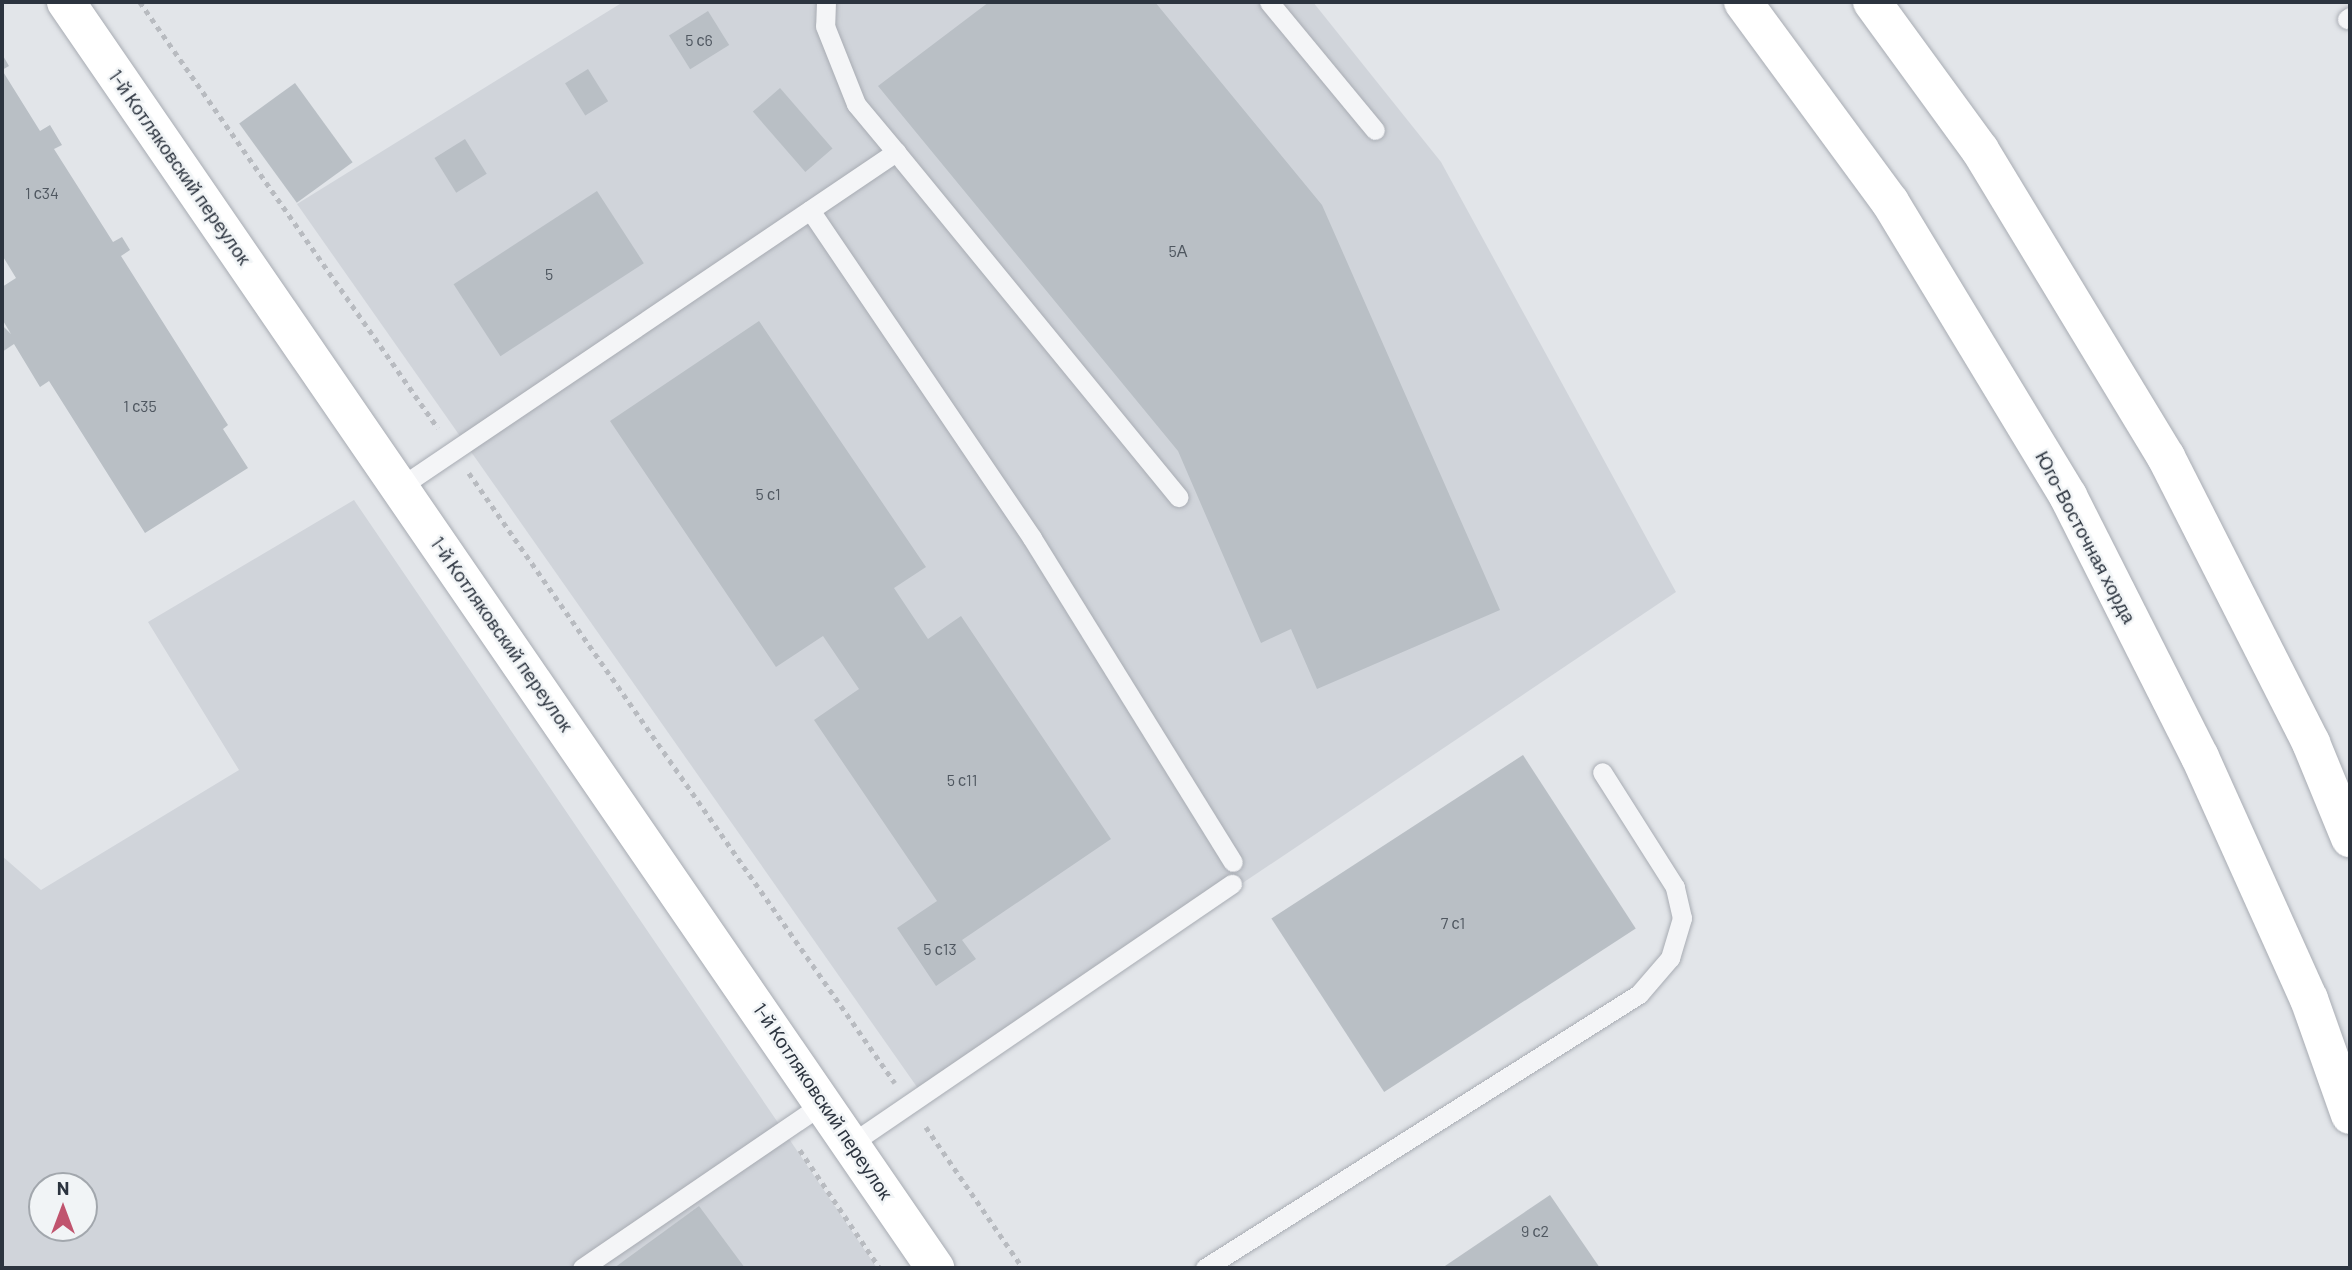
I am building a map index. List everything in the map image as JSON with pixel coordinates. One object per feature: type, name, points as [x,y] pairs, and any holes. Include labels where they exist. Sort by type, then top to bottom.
[{"type":"main road","name":"1-й Котляковский переулок","points":[[65,2],[825,1102],[935,1268]]},
{"type":"main road","name":"Юго-Восточная хорда","points":[[1743,2],[1890,202],[2068,496],[2200,757],[2309,999],[2350,1115]]},
{"type":"main road","points":[[1872,2],[1980,150],[2166,457],[2311,743],[2350,838]]},
{"type":"lane","points":[[825,2],[825,26],[856,104],[1178,497]]},
{"type":"lane","points":[[1269,2],[1375,130]]},
{"type":"lane","points":[[400,486],[896,152]]},
{"type":"lane","points":[[810,210],[1032,538],[1233,862]]},
{"type":"lane","points":[[1205,1268],[1639,994],[1670,958],[1682,918],[1675,887],[1602,772]]},
{"type":"lane","points":[[852,1143],[1232,884]]},
{"type":"lane","points":[[582,1268],[825,1102]]},
{"type":"path","points":[[140,2],[1023,1268]]},
{"type":"path","points":[[785,1128],[880,1268]]},
{"type":"shaded area","points":[[623,2],[1313,2],[1441,162],[1676,592],[924,1097],[297,204]]},
{"type":"shaded area","points":[[354,500],[877,1268],[2,1268],[2,856],[41,890],[239,770],[148,622]]},
{"type":"building","points":[[989,2],[1155,2],[1322,205],[1500,610],[1317,689],[1291,629],[1261,643],[1178,451],[878,86]]},
{"type":"building","points":[[708,11],[729,45],[690,69],[669,35]]},
{"type":"building","points":[[2,54],[9,66],[2,70]]},
{"type":"building","points":[[588,69],[608,101],[585,116],[565,83]]},
{"type":"building","points":[[2,70],[40,131],[50,125],[62,145],[54,149],[113,242],[122,237],[130,250],[121,256],[228,425],[223,429],[248,468],[145,533],[49,381],[40,387],[14,344],[2,352],[2,325],[11,334],[2,319],[2,287],[16,278],[2,255]]},
{"type":"building","points":[[295,83],[353,162],[297,203],[239,124]]},
{"type":"building","points":[[780,88],[832,148],[805,172],[753,112]]},
{"type":"building","points":[[465,139],[487,174],[456,193],[434,158]]},
{"type":"building","points":[[597,191],[644,263],[500,356],[454,284]]},
{"type":"building","points":[[759,321],[926,567],[894,588],[928,639],[961,616],[1111,839],[962,940],[976,959],[936,986],[897,928],[937,901],[814,720],[859,689],[823,636],[776,667],[610,421]]},
{"type":"building","points":[[1523,755],[1636,929],[1384,1092],[1271,918]]},
{"type":"building","points":[[1550,1195],[1600,1268],[1442,1268]]},
{"type":"building","points":[[699,1206],[745,1268],[614,1268]]}]
